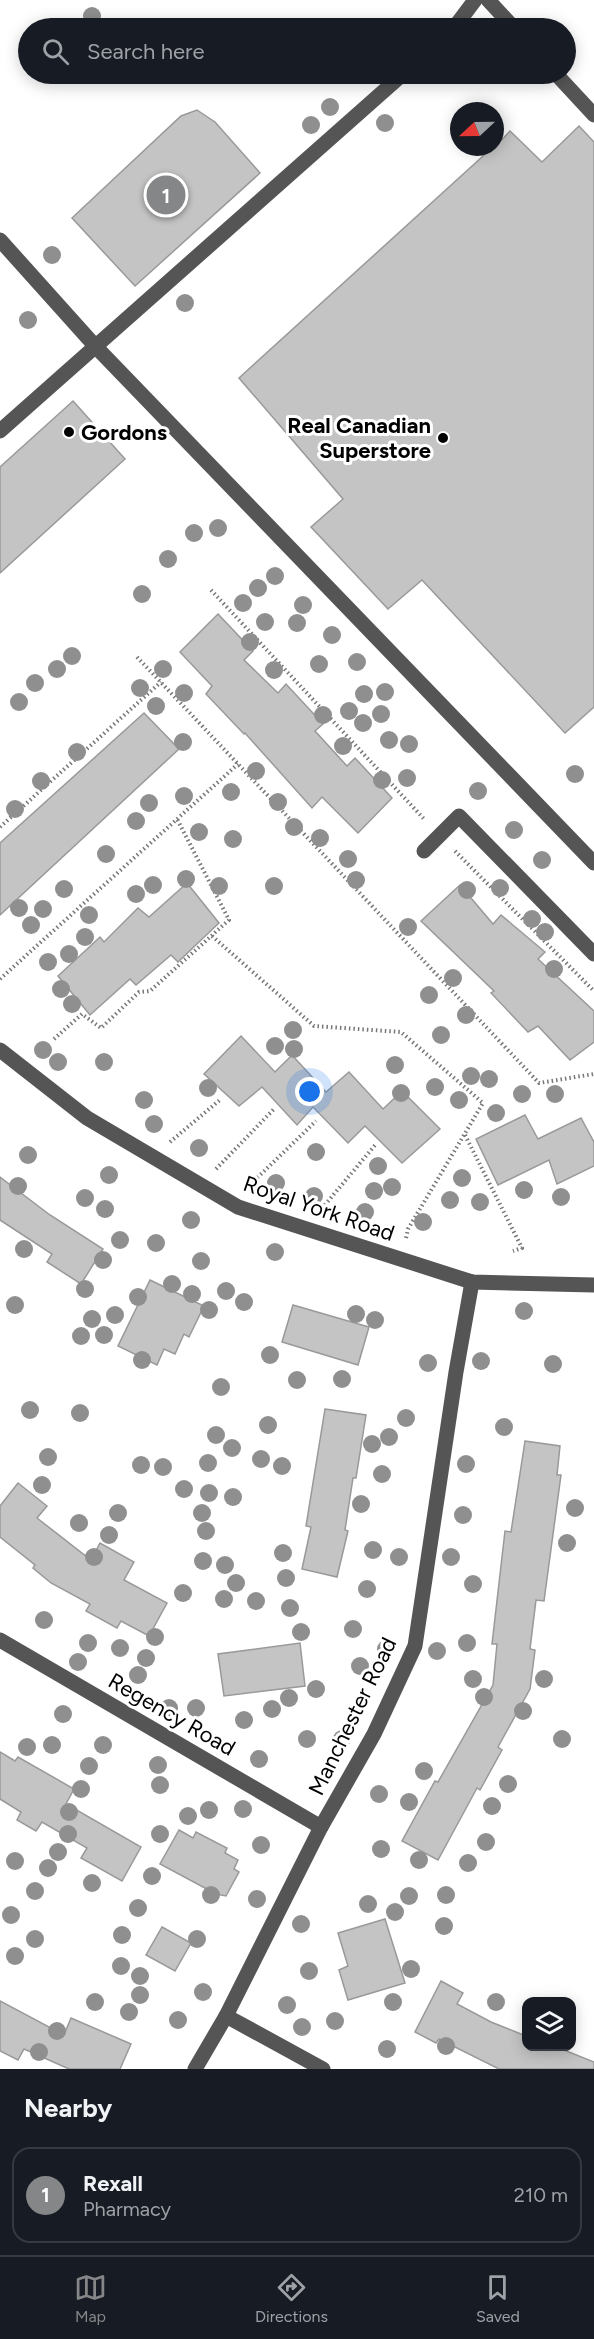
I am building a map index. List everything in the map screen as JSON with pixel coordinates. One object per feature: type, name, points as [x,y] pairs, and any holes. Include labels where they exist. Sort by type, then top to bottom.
[{"type":"street","points":[[462,18],[475,0]]},
{"type":"street","points":[[488,0],[505,18]]},
{"type":"street","points":[[0,431],[392,84]]},
{"type":"street","points":[[565,84],[594,115]]},
{"type":"street","points":[[0,240],[96,347],[594,863]]},
{"type":"street","points":[[424,851],[459,816],[594,954]]},
{"type":"street","name":"Royal York Road","points":[[0,1050],[87,1118],[238,1208],[472,1282],[594,1285]]},
{"type":"street","name":"Manchester Road","points":[[195,2069],[226,2016],[321,1827],[374,1734],[415,1646],[454,1383],[472,1282]]},
{"type":"street","name":"Regency Road","points":[[0,1640],[321,1827]]},
{"type":"street","points":[[226,2016],[323,2069]]},
{"type":"path","points":[[211,590],[440,835],[594,991]]},
{"type":"path","points":[[137,657],[539,1083],[594,1074]]},
{"type":"path","points":[[0,827],[161,682]]},
{"type":"path","points":[[0,979],[238,764]]},
{"type":"path","points":[[54,1039],[82,1014],[100,1028],[139,992],[150,991],[229,920],[177,819]]},
{"type":"path","points":[[212,936],[314,1026],[401,1032],[483,1103],[408,1229],[400,1260]]},
{"type":"path","points":[[155,1158],[173,1138],[221,1099]]},
{"type":"path","points":[[202,1186],[274,1109]]},
{"type":"path","points":[[238,1208],[257,1178],[316,1121]]},
{"type":"path","points":[[465,1134],[522,1248],[513,1251]]},
{"type":"path","points":[[309,1230],[324,1204],[376,1144]]},
{"type":"building","points":[[197,110],[215,122],[260,173],[135,286],[72,218],[181,116]]},
{"type":"building","name":"Real Canadian Superstore","points":[[579,126],[594,142],[594,707],[565,733],[422,580],[388,609],[311,527],[343,499],[239,378],[483,156],[504,156],[504,137],[510,131],[542,162]]},
{"type":"building","points":[[73,401],[125,459],[0,573],[0,467]]},
{"type":"building","points":[[218,614],[253,651],[244,660],[278,693],[286,684],[323,724],[315,731],[347,766],[355,758],[392,798],[358,833],[322,797],[312,808],[245,733],[206,694],[212,686],[180,652]]},
{"type":"building","points":[[144,713],[179,749],[0,915],[0,843]]},
{"type":"building","points":[[187,883],[219,923],[178,962],[171,955],[136,985],[130,979],[90,1015],[58,976],[100,937],[104,942],[138,908],[149,917]]},
{"type":"building","points":[[460,885],[493,924],[501,915],[545,952],[538,959],[594,1011],[594,1042],[570,1060],[538,1026],[528,1032],[491,993],[494,991],[421,921]]},
{"type":"building","points":[[241,1036],[275,1072],[292,1055],[326,1092],[349,1072],[383,1109],[402,1091],[440,1129],[402,1163],[365,1126],[348,1143],[313,1107],[297,1125],[262,1087],[239,1106],[204,1074]]},
{"type":"building","points":[[525,1115],[538,1139],[581,1118],[594,1142],[594,1166],[557,1184],[549,1160],[498,1185],[476,1139]]},
{"type":"building","points":[[0,1177],[50,1215],[103,1249],[81,1284],[47,1262],[52,1254],[0,1220]]},
{"type":"building","points":[[150,1280],[204,1306],[189,1337],[184,1334],[175,1354],[164,1349],[157,1365],[118,1346]]},
{"type":"building","points":[[293,1305],[369,1327],[358,1365],[282,1342]]},
{"type":"building","points":[[325,1409],[366,1415],[356,1478],[353,1478],[345,1530],[348,1531],[337,1577],[302,1569],[311,1527],[306,1526]]},
{"type":"building","points":[[525,1441],[560,1446],[557,1475],[561,1475],[544,1601],[536,1600],[530,1649],[535,1650],[530,1689],[498,1747],[502,1750],[480,1790],[477,1788],[438,1860],[402,1841],[493,1685],[497,1644],[492,1644],[505,1531],[511,1532]]},
{"type":"building","points":[[18,1483],[47,1506],[37,1518],[91,1560],[100,1543],[134,1562],[124,1580],[167,1603],[149,1636],[121,1621],[117,1628],[86,1611],[90,1604],[51,1583],[33,1568],[35,1565],[0,1537],[0,1506]]},
{"type":"building","points":[[300,1643],[305,1686],[224,1696],[218,1654]]},
{"type":"building","points":[[0,1752],[15,1761],[18,1757],[74,1789],[66,1804],[141,1847],[122,1881],[81,1858],[87,1848],[42,1822],[36,1831],[17,1820],[21,1812],[0,1799]]},
{"type":"building","points":[[179,1830],[193,1838],[196,1832],[227,1848],[225,1853],[238,1860],[234,1869],[239,1872],[226,1896],[216,1894],[160,1864]]},
{"type":"building","points":[[385,1919],[405,1983],[348,2000],[339,1970],[348,1966],[338,1933]]},
{"type":"building","points":[[162,1927],[191,1943],[175,1971],[146,1955]]},
{"type":"building","points":[[441,1981],[463,1993],[457,2004],[491,2022],[522,2034],[522,2051],[566,2051],[594,2062],[594,2069],[499,2069],[439,2039],[436,2043],[415,2032]]},
{"type":"building","points":[[0,2001],[64,2035],[71,2018],[131,2044],[120,2069],[69,2069],[24,2049],[18,2060],[0,2051]]},
{"type":"place","name":"Rexall","points":[[166,195]]},
{"type":"place","name":"Gordons","points":[[69,432]]},
{"type":"place","name":"Real Canadian Superstore","points":[[443,438]]}]
